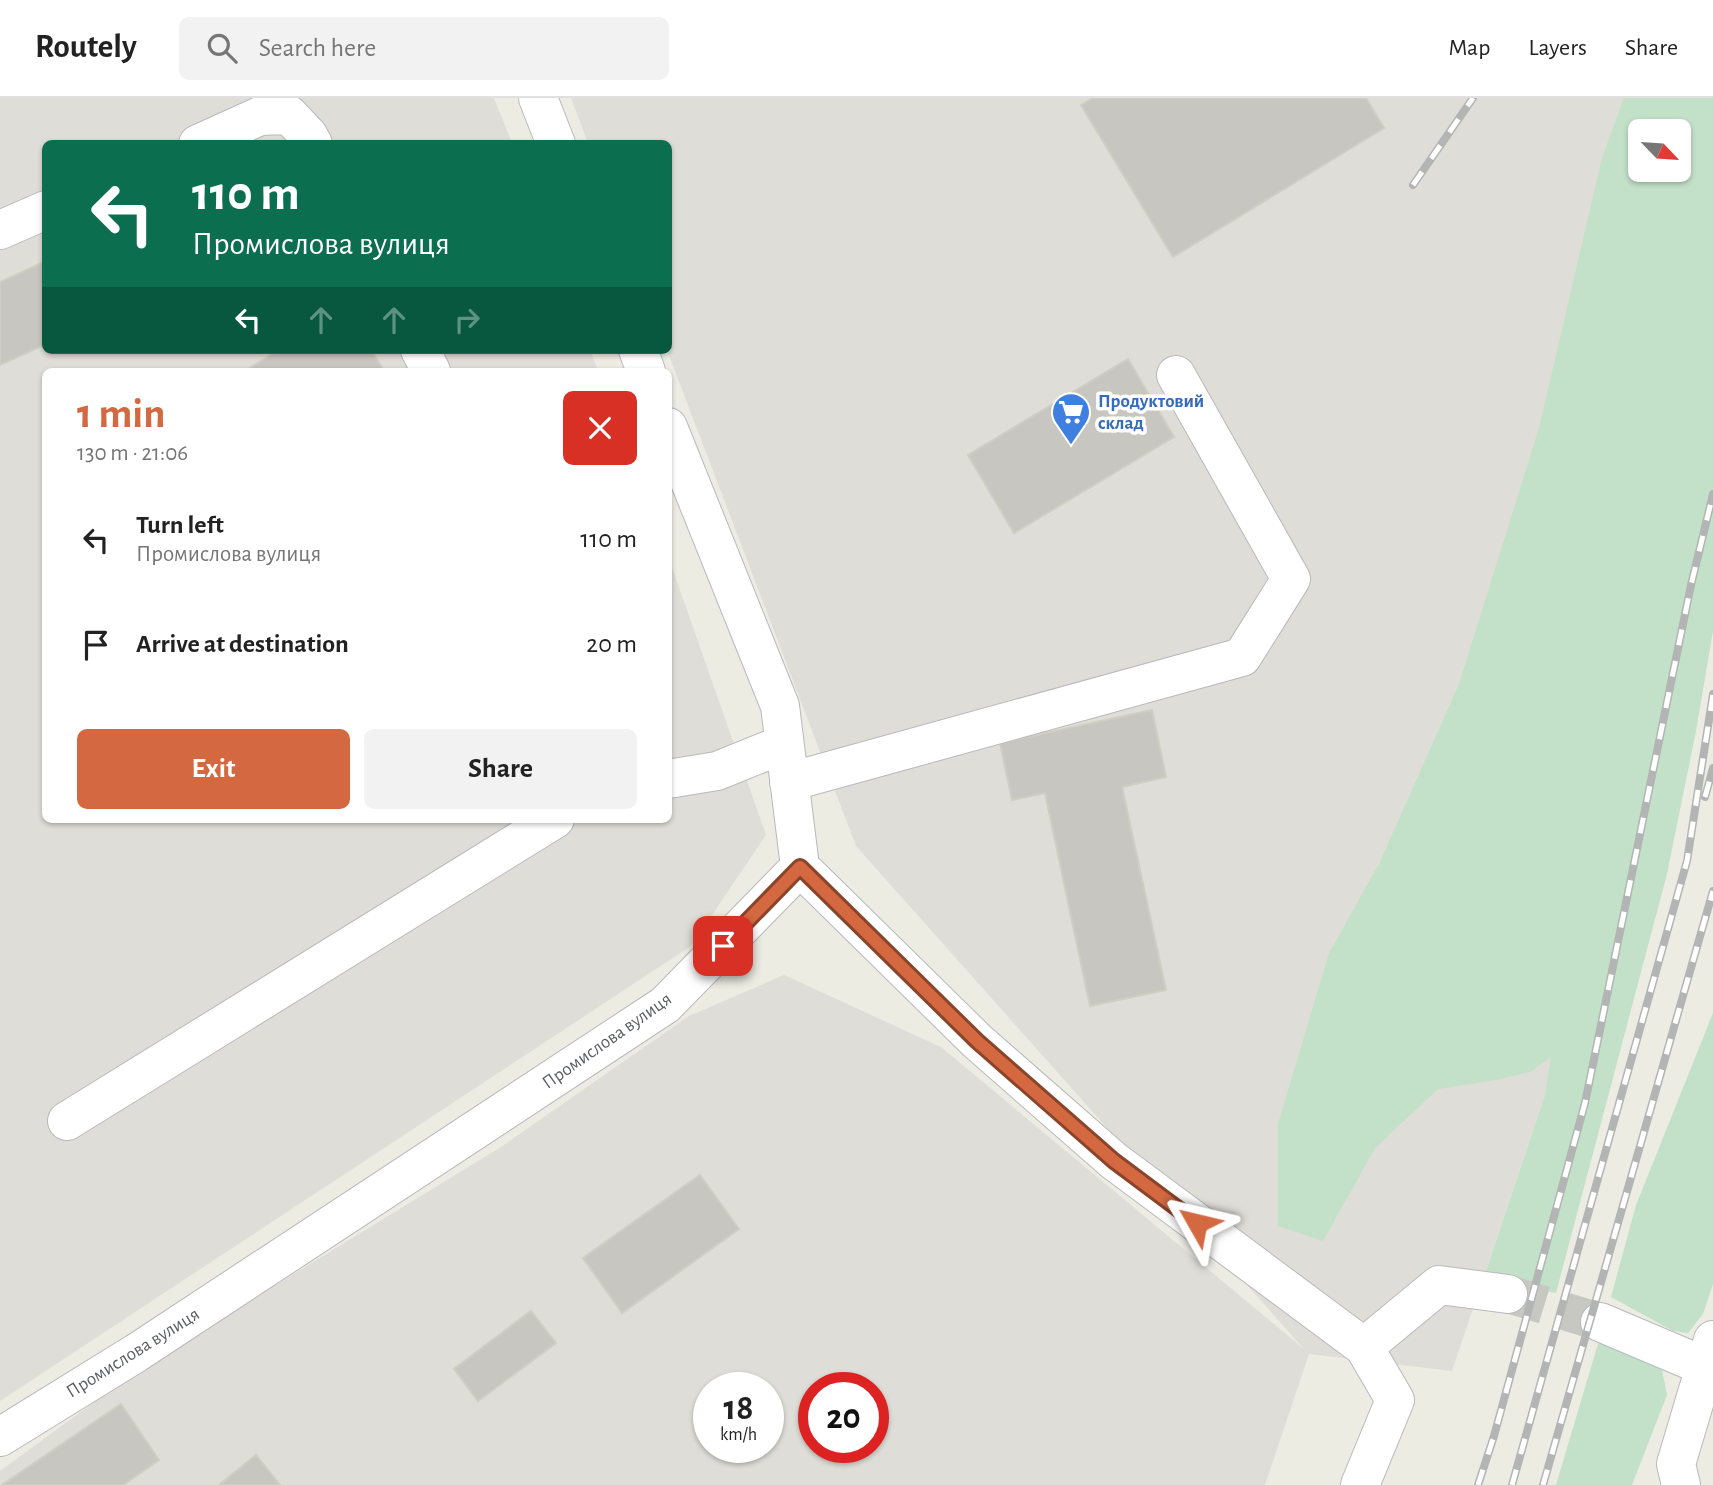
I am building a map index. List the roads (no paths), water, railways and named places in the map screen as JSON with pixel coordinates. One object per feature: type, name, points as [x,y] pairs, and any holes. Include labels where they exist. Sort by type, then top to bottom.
[{"type":"street","points":[[538,98],[554,140]]},
{"type":"street","points":[[207,140],[260,116],[289,115],[311,140]]},
{"type":"street","points":[[0,230],[42,212]]},
{"type":"street","points":[[789,782],[1242,657],[1292,579],[1176,375]]},
{"type":"street","points":[[672,436],[780,706],[800,867],[977,1041],[1114,1161],[1364,1347],[1395,1400],[1360,1485]]},
{"type":"street","points":[[672,778],[717,771],[784,744]]},
{"type":"street","points":[[67,1121],[549,823]]},
{"type":"street","name":"Промислова вулиця","points":[[0,1437],[136,1353],[665,1005],[800,867]]},
{"type":"street","points":[[1364,1347],[1439,1285],[1508,1294]]},
{"type":"street","points":[[1600,1322],[1709,1353],[1676,1464],[1681,1485]]},
{"type":"tunnel","points":[[1508,1294],[1600,1322]]},
{"type":"railway","points":[[1413,185],[1473,98]]},
{"type":"railway","points":[[1478,1485],[1494,1436],[1585,1103],[1691,585],[1713,494]]},
{"type":"railway","points":[[1512,1485],[1687,861],[1713,694]]},
{"type":"railway","points":[[1705,797],[1713,768]]},
{"type":"railway","points":[[1543,1485],[1713,891]]},
{"type":"place","name":"Продуктовий склад","points":[[1071,446]]}]
